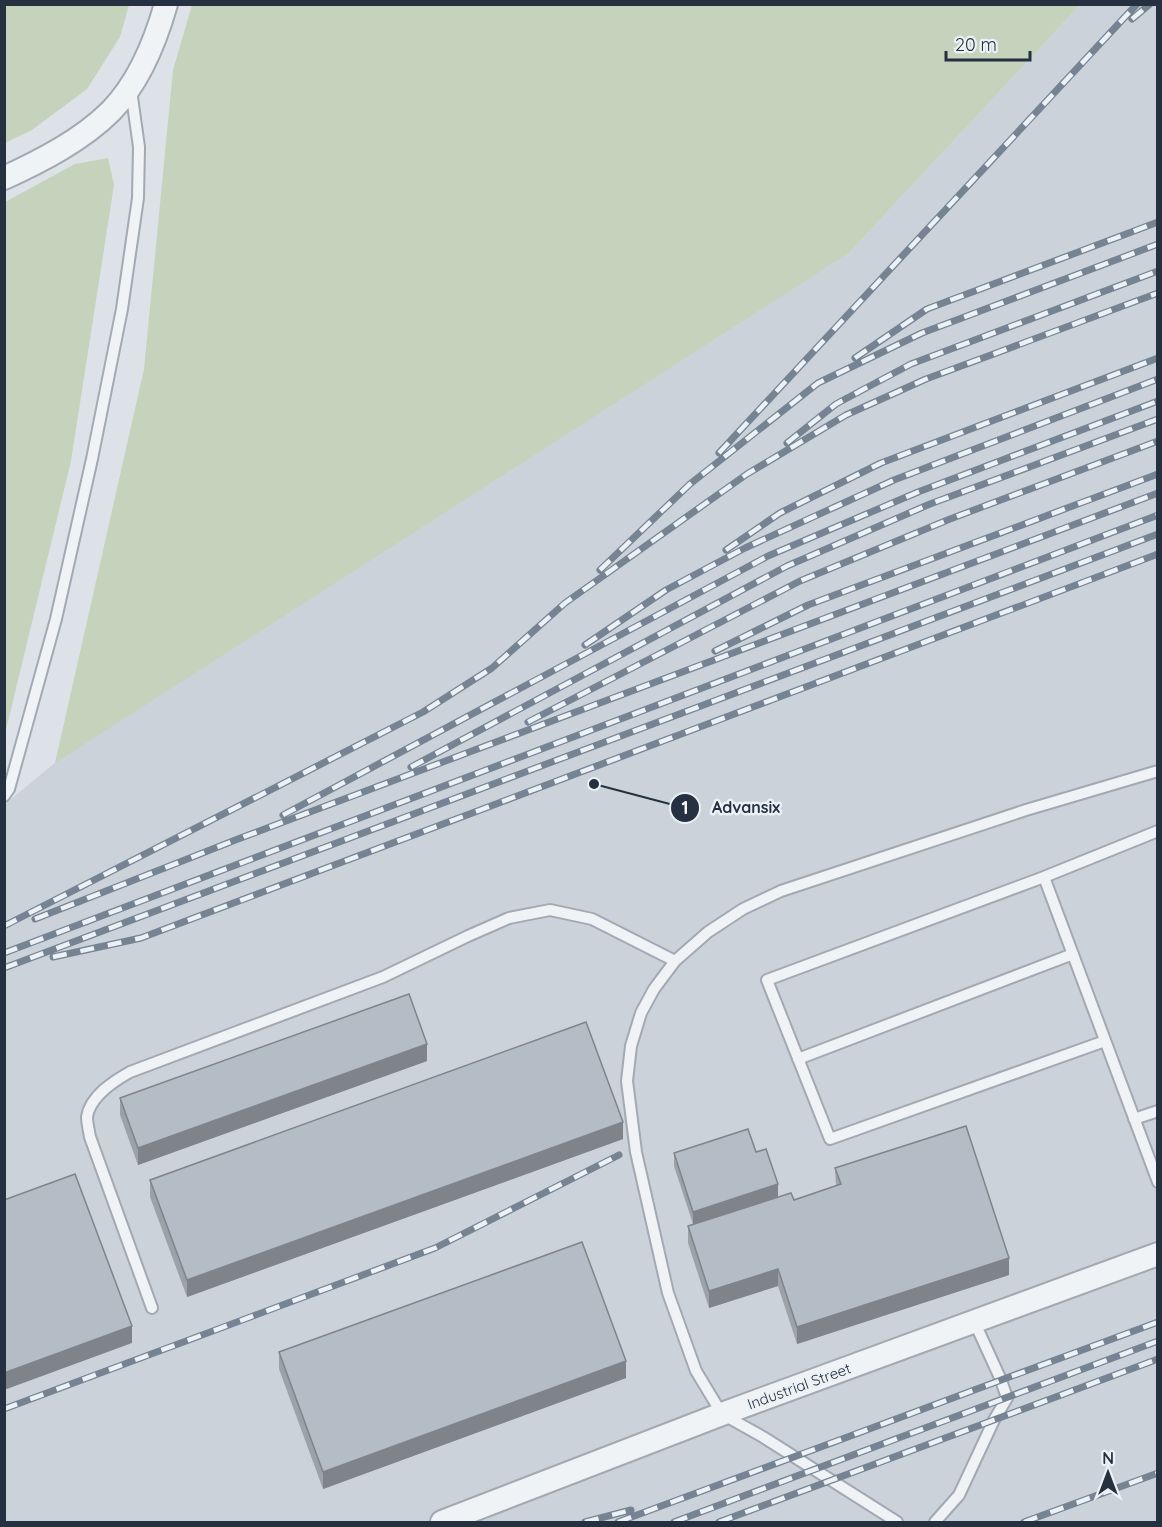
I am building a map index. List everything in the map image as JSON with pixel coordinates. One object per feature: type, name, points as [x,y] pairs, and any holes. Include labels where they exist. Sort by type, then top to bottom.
[{"type":"street","points":[[4,178],[39,162],[85,132],[110,111],[130,87],[151,49],[166,4]]},
{"type":"street","name":"Industrial Street","points":[[442,1522],[722,1414],[1158,1254]]},
{"type":"lane","points":[[4,796],[9,789],[56,619],[92,459],[122,309],[138,198],[139,147],[130,87]]},
{"type":"lane","points":[[897,1522],[763,1437],[722,1414],[696,1371],[668,1293],[636,1152],[627,1081],[631,1046],[641,1013],[654,989],[675,961],[708,932],[742,909],[780,891],[1026,810],[1158,771]]},
{"type":"lane","points":[[1105,1041],[830,1139],[768,980],[1044,878],[1158,831]]},
{"type":"lane","points":[[1044,878],[1158,1182]]},
{"type":"lane","points":[[152,1308],[90,1137],[87,1117],[94,1100],[110,1084],[130,1072],[383,977],[509,918],[550,910],[592,919],[675,961]]},
{"type":"lane","points":[[798,1059],[1073,954]]},
{"type":"lane","points":[[1134,1119],[1158,1111]]},
{"type":"lane","points":[[935,1522],[959,1495],[994,1420],[1007,1398],[974,1321]]},
{"type":"shaded area","points":[[1080,5],[1157,5],[1157,1522],[5,1522],[5,804],[91,733],[849,253]]},
{"type":"green space","points":[[5,4],[129,5],[120,37],[87,89],[32,130],[5,143]]},
{"type":"green space","points":[[192,4],[1080,5],[849,253],[55,763],[144,369],[173,70]]},
{"type":"green space","points":[[108,158],[114,185],[71,461],[5,734],[5,202],[75,164]]},
{"type":"building","points":[[409,994],[427,1044],[138,1148],[120,1098]]},
{"type":"building","points":[[586,1022],[623,1122],[187,1280],[150,1180]]},
{"type":"building","points":[[966,1126],[1009,1258],[797,1327],[778,1269],[709,1291],[688,1226],[791,1193],[794,1200],[841,1184],[835,1168]]},
{"type":"building","points":[[748,1129],[756,1152],[766,1149],[778,1184],[693,1212],[674,1153]]},
{"type":"building","points":[[75,1174],[132,1326],[4,1373],[4,1200]]},
{"type":"building","points":[[582,1242],[626,1361],[323,1472],[279,1352]]},
{"type":"railway","points":[[719,453],[1137,4]]},
{"type":"railway","points":[[1132,19],[1150,4]]},
{"type":"railway","points":[[855,358],[927,309],[1158,222]]},
{"type":"railway","points":[[600,570],[690,484],[818,383],[922,333],[1158,244]]},
{"type":"railway","points":[[787,443],[836,404],[911,364],[1158,271]]},
{"type":"railway","points":[[4,926],[423,712],[492,668],[565,603],[747,474],[846,415],[926,379],[1158,293]]},
{"type":"railway","points":[[726,550],[780,513],[881,463],[1158,358]]},
{"type":"railway","points":[[585,645],[666,590],[745,548],[894,480],[1158,379]]},
{"type":"railway","points":[[283,815],[768,556],[918,492],[1158,401]]},
{"type":"railway","points":[[411,767],[787,566],[930,504],[1158,419]]},
{"type":"railway","points":[[528,722],[800,581],[950,519],[1158,441]]},
{"type":"railway","points":[[715,651],[808,605],[1158,474]]},
{"type":"railway","points":[[35,919],[238,839],[1158,493]]},
{"type":"railway","points":[[4,953],[1158,515]]},
{"type":"railway","points":[[4,968],[1158,534]]},
{"type":"railway","points":[[53,957],[141,938],[1158,554]]},
{"type":"railway","points":[[4,1409],[435,1248],[619,1155]]},
{"type":"railway","points":[[618,1522],[1158,1322]]},
{"type":"railway","points":[[674,1522],[1158,1341]]},
{"type":"railway","points":[[719,1522],[1158,1359]]},
{"type":"railway","points":[[1024,1522],[1158,1473]]},
{"type":"railway","points":[[585,1522],[631,1510]]},
{"type":"place","name":"Advansix","points":[[594,784]]}]
